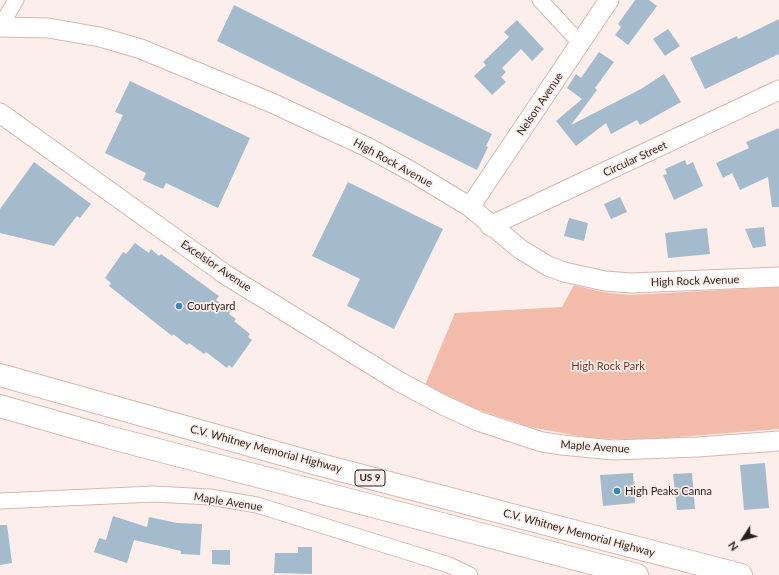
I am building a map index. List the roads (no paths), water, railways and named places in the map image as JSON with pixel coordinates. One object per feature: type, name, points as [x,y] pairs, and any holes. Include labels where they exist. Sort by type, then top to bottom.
[{"type":"highway","name":"C.V. Whitney Memorial Highway","points":[[0,375],[316,464],[741,575]]},
{"type":"highway","name":"US 9","points":[[0,406],[108,438],[637,575]]},
{"type":"street","points":[[0,27],[16,0]]},
{"type":"street","points":[[540,0],[581,44]]},
{"type":"street","name":"Nelson Avenue","points":[[470,207],[581,44],[609,0]]},
{"type":"street","name":"High Rock Avenue","points":[[0,27],[48,28],[100,37],[140,49],[272,103],[367,147],[470,207],[490,226],[520,249],[548,266],[564,272],[605,281],[632,283],[779,277]]},
{"type":"street","name":"Circular Street","points":[[490,226],[779,90]]},
{"type":"street","name":"Excelsior Avenue","points":[[0,113],[226,275],[398,381],[443,405]]},
{"type":"street","name":"Maple Avenue","points":[[443,405],[500,429],[562,445],[613,450],[698,448],[779,441]]},
{"type":"street","name":"Maple Avenue","points":[[0,501],[154,494],[210,498],[257,505],[449,566],[470,575]]},
{"type":"place","name":"Courtyard","points":[[179,306]]},
{"type":"place","name":"High Peaks Canna","points":[[617,491]]},
{"type":"park label","name":"High Rock Park","points":[[608,366]]}]
